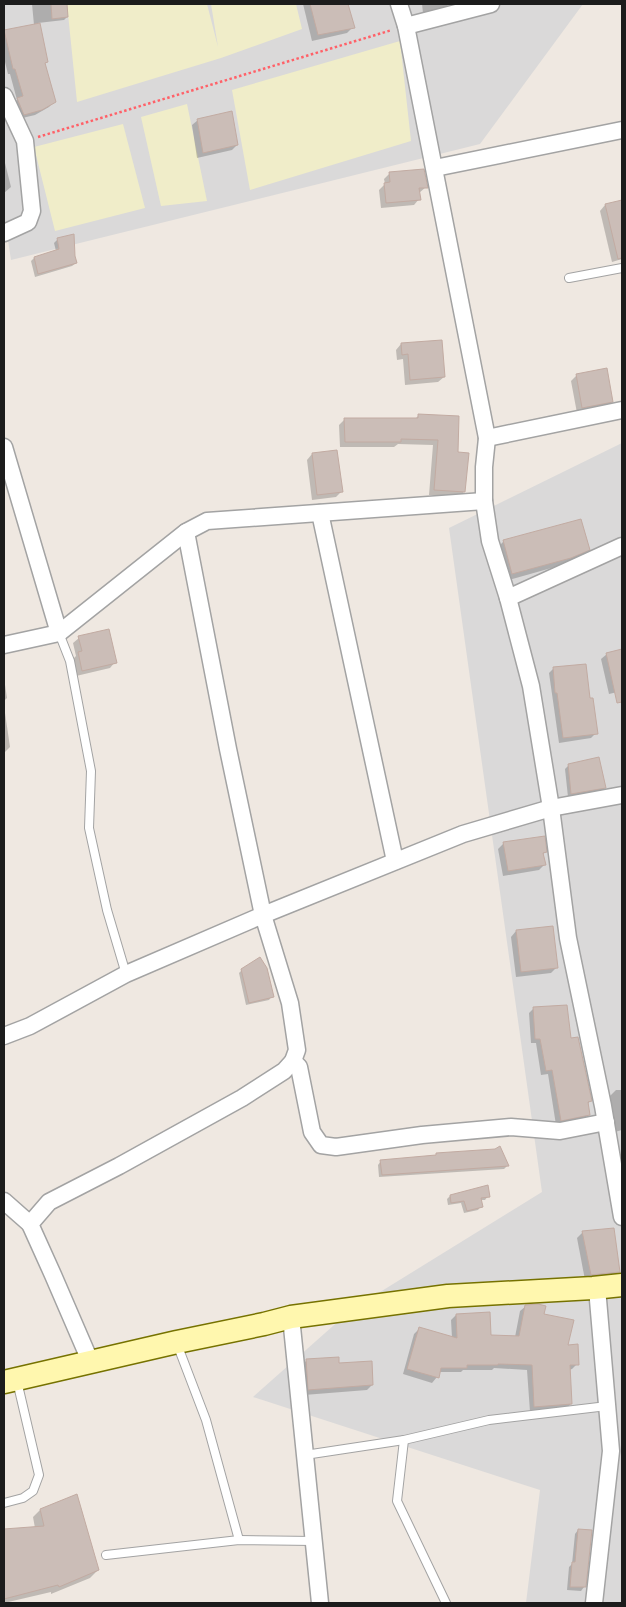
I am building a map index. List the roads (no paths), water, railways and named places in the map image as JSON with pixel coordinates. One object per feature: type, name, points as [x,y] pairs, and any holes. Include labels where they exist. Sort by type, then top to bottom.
[{"type":"street","points":[[399,4],[406,26],[435,168],[487,438],[484,467],[484,501],[490,542],[508,598],[531,686],[551,808],[568,938],[606,1122],[622,1217]]},
{"type":"street","points":[[406,26],[491,4]]},
{"type":"street","points":[[4,96],[25,141],[32,210],[28,222],[4,233]]},
{"type":"street","points":[[435,168],[622,130]]},
{"type":"street","points":[[487,438],[622,410]]},
{"type":"street","points":[[4,447],[60,633]]},
{"type":"street","points":[[4,645],[60,633],[186,532],[207,520],[484,501]]},
{"type":"street","points":[[320,513],[395,861]]},
{"type":"street","points":[[30,1224],[49,1202],[119,1166],[242,1098],[284,1071],[293,1061],[297,1050],[290,1002],[263,915],[228,749],[186,532]]},
{"type":"street","points":[[508,598],[622,546]]},
{"type":"street","points":[[4,1036],[30,1026],[126,974],[263,915],[463,834],[551,808],[622,795]]},
{"type":"street","points":[[293,1061],[299,1067],[312,1132],[321,1145],[336,1147],[422,1135],[511,1127],[560,1132],[606,1122]]},
{"type":"street","points":[[4,1202],[30,1224],[91,1363]]},
{"type":"street","points":[[10,1381],[291,1317],[448,1296],[622,1285]]},
{"type":"street","points":[[594,1603],[611,1451],[597,1288]]},
{"type":"street","points":[[291,1317],[320,1603]]},
{"type":"lane","points":[[569,278],[622,268]]},
{"type":"lane","points":[[60,633],[70,661],[91,771],[88,828],[107,910],[126,974]]},
{"type":"lane","points":[[177,1342],[206,1420],[239,1540]]},
{"type":"lane","points":[[4,1503],[23,1498],[33,1491],[39,1475],[10,1381]]},
{"type":"lane","points":[[305,1455],[404,1440],[489,1420],[607,1406]]},
{"type":"lane","points":[[404,1440],[397,1501],[446,1603]]},
{"type":"lane","points":[[106,1555],[239,1540],[314,1541]]}]
